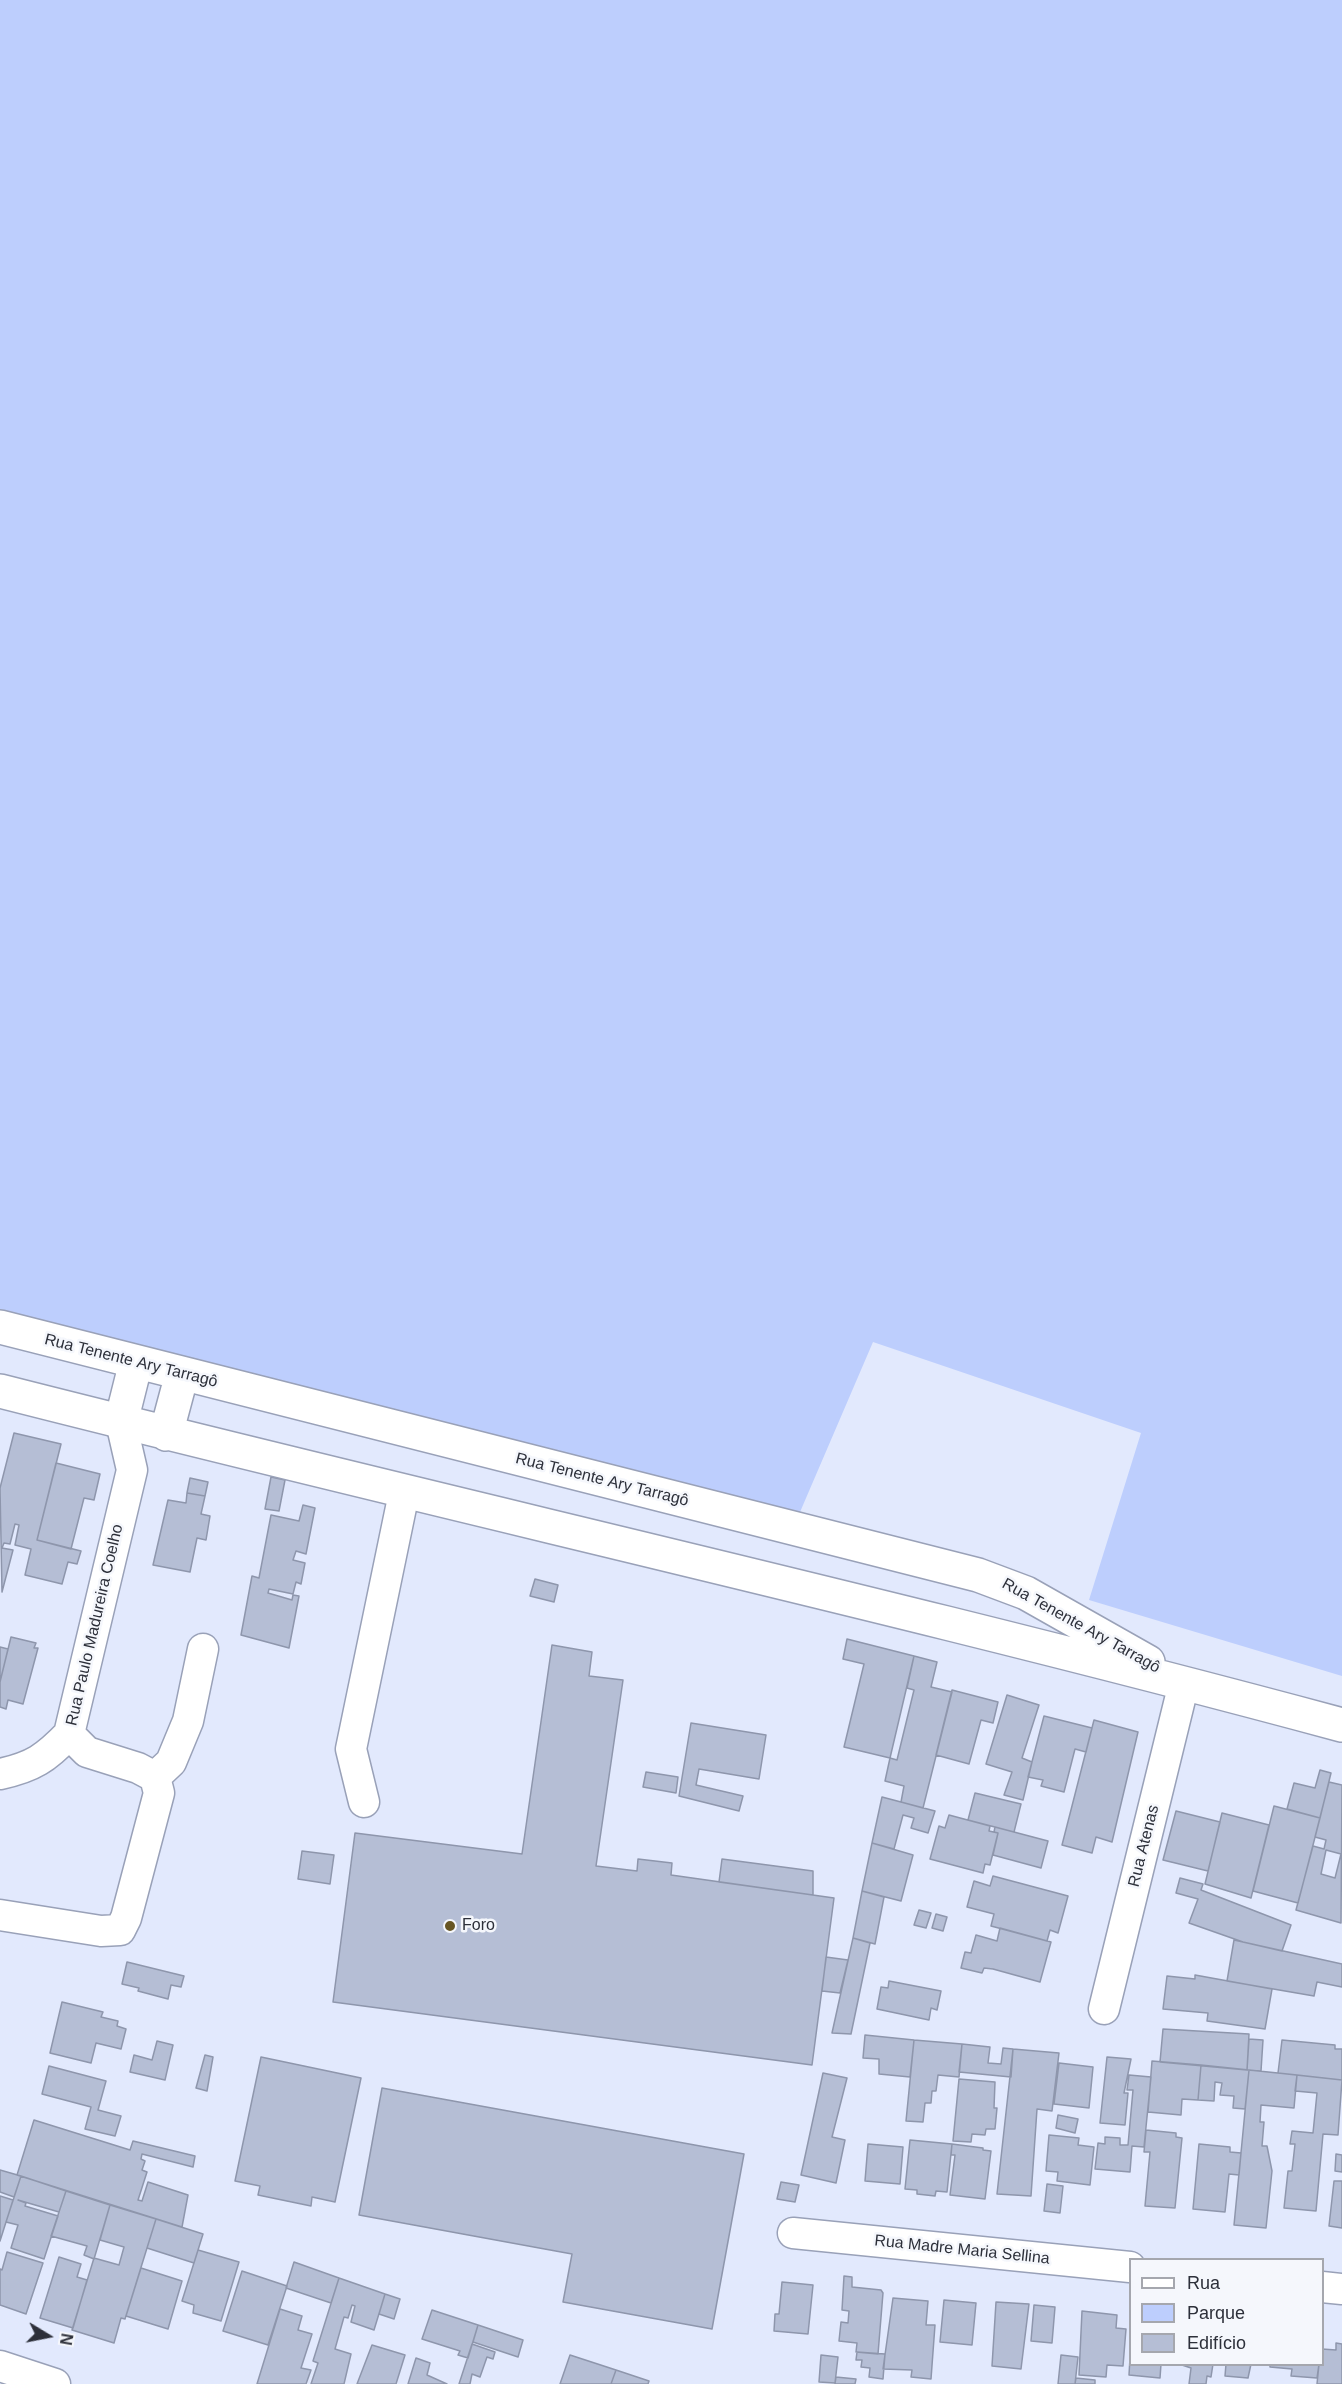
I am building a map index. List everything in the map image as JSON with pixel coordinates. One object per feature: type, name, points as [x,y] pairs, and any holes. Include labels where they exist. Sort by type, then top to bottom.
[{"type":"main road","name":"Rua Tenente Ary Tarragô","points":[[0,1327],[988,1578],[1026,1593],[1184,1683]]},
{"type":"main road","points":[[121,1422],[136,1362]]},
{"type":"main road","points":[[166,1434],[182,1374]]},
{"type":"main road","name":"Rua Tenente Ary Tarragô","points":[[0,1391],[404,1493],[1184,1683],[1342,1725]]},
{"type":"main road","points":[[973,1631],[987,1627],[995,1617],[999,1602],[995,1588],[988,1578]]},
{"type":"street","name":"Rua Paulo Madureira Coelho","points":[[0,1774],[26,1769],[49,1755],[69,1734],[132,1470],[121,1422]]},
{"type":"street","name":"Rua Paulo Madureira Coelho","points":[[132,1470],[166,1434]]},
{"type":"street","points":[[364,1802],[351,1749],[404,1493]]},
{"type":"street","points":[[155,1777],[171,1762],[188,1721],[203,1649]]},
{"type":"street","name":"Rua Atenas","points":[[1104,2009],[1184,1683]]},
{"type":"street","points":[[0,1914],[101,1931],[120,1930],[126,1918],[159,1793],[155,1777],[138,1768],[87,1752],[69,1734]]},
{"type":"street","name":"Rua Madre Maria Sellina","points":[[793,2233],[1129,2267]]},
{"type":"street","points":[[1324,2287],[1342,2289]]},
{"type":"street","points":[[0,2366],[55,2384]]},
{"type":"green space","points":[[0,0],[1342,0],[1342,1676],[1089,1600],[1141,1433],[873,1342],[788,1540],[0,1339]]},
{"type":"building","points":[[14,1433],[61,1444],[37,1540],[81,1551],[77,1564],[68,1562],[62,1584],[25,1575],[31,1549],[15,1545],[19,1525],[15,1524],[10,1544],[4,1543],[2,1548],[13,1550],[2,1592],[0,1488]]},
{"type":"building","points":[[56,1463],[100,1474],[94,1500],[84,1498],[71,1549],[37,1540]]},
{"type":"building","points":[[271,1477],[285,1480],[279,1511],[265,1509]]},
{"type":"building","points":[[190,1478],[208,1482],[205,1496],[187,1493]]},
{"type":"building","points":[[187,1493],[205,1496],[201,1514],[210,1516],[206,1540],[197,1538],[190,1572],[153,1565],[168,1500],[186,1503]]},
{"type":"building","points":[[303,1505],[315,1508],[306,1554],[296,1551],[293,1560],[305,1563],[301,1584],[296,1582],[293,1594],[269,1589],[268,1593],[292,1600],[293,1595],[299,1596],[289,1648],[241,1635],[252,1576],[259,1578],[271,1515],[299,1521]]},
{"type":"building","points":[[535,1579],[558,1585],[554,1602],[530,1596]]},
{"type":"building","points":[[11,1637],[36,1643],[34,1648],[38,1648],[23,1704],[8,1700],[6,1709],[0,1707],[0,1682]]},
{"type":"building","points":[[847,1639],[914,1656],[890,1758],[844,1747],[864,1664],[843,1659]]},
{"type":"building","points":[[552,1645],[592,1652],[589,1676],[623,1680],[596,1866],[637,1871],[638,1859],[672,1863],[671,1875],[834,1898],[812,2065],[333,2002],[355,1833],[522,1854]]},
{"type":"building","points":[[0,1647],[8,1649],[0,1682]]},
{"type":"building","points":[[914,1656],[937,1662],[931,1687],[952,1692],[923,1808],[901,1802],[904,1786],[885,1781],[890,1758],[897,1760],[914,1690],[907,1688]]},
{"type":"building","points":[[952,1690],[998,1702],[993,1723],[981,1720],[969,1764],[936,1755]]},
{"type":"building","points":[[1007,1695],[1039,1705],[1022,1758],[1032,1762],[1023,1800],[1004,1795],[1012,1772],[986,1764]]},
{"type":"building","points":[[1044,1716],[1092,1728],[1086,1752],[1075,1749],[1064,1792],[1041,1786],[1043,1780],[1028,1777]]},
{"type":"building","points":[[1094,1720],[1138,1732],[1112,1842],[1096,1837],[1092,1853],[1062,1845]]},
{"type":"building","points":[[691,1723],[766,1735],[759,1779],[699,1769],[696,1785],[743,1796],[739,1811],[679,1796]]},
{"type":"building","points":[[1320,1770],[1331,1773],[1320,1818],[1287,1809],[1294,1783],[1315,1788]]},
{"type":"building","points":[[646,1772],[678,1777],[676,1793],[643,1787]]},
{"type":"building","points":[[1329,1782],[1342,1785],[1341,1923],[1296,1910],[1313,1846],[1324,1849],[1326,1840],[1315,1837]],"holes":[[[1326,1850],[1341,1854],[1335,1878],[1321,1874]]]},
{"type":"building","points":[[975,1793],[1021,1804],[1014,1832],[968,1820]]},
{"type":"building","points":[[882,1797],[935,1811],[928,1833],[911,1828],[914,1818],[903,1815],[894,1849],[872,1843]]},
{"type":"building","points":[[1274,1806],[1320,1818],[1298,1903],[1253,1891]]},
{"type":"building","points":[[1176,1811],[1220,1822],[1208,1871],[1163,1860]]},
{"type":"building","points":[[1222,1813],[1269,1825],[1251,1898],[1205,1884]]},
{"type":"building","points":[[949,1815],[990,1826],[989,1831],[998,1833],[990,1865],[985,1864],[983,1873],[930,1859],[939,1826],[945,1828]]},
{"type":"building","points":[[995,1827],[1048,1841],[1041,1868],[993,1855],[998,1833],[994,1832]]},
{"type":"building","points":[[872,1843],[913,1855],[901,1901],[862,1891]]},
{"type":"building","points":[[302,1851],[334,1855],[330,1884],[298,1879]]},
{"type":"building","points":[[722,1859],[813,1871],[813,1895],[719,1882]]},
{"type":"building","points":[[993,1876],[1068,1896],[1058,1933],[1050,1930],[1047,1941],[991,1926],[994,1914],[967,1907],[974,1881],[990,1886]]},
{"type":"building","points":[[1180,1878],[1203,1884],[1201,1890],[1291,1925],[1282,1951],[1243,1942],[1189,1923],[1198,1899],[1176,1893]]},
{"type":"building","points":[[862,1891],[884,1897],[875,1944],[853,1938]]},
{"type":"building","points":[[919,1910],[931,1913],[926,1928],[914,1925]]},
{"type":"building","points":[[936,1914],[947,1917],[943,1931],[932,1928]]},
{"type":"building","points":[[1000,1928],[1051,1942],[1040,1982],[993,1969],[984,1968],[982,1973],[961,1968],[965,1952],[971,1953],[976,1935],[997,1941]]},
{"type":"building","points":[[853,1938],[870,1943],[851,2034],[832,2033]]},
{"type":"building","points":[[1234,1940],[1342,1964],[1342,1987],[1317,1982],[1314,1996],[1227,1981]]},
{"type":"building","points":[[826,1957],[848,1960],[840,1993],[822,1991]]},
{"type":"building","points":[[127,1962],[184,1976],[181,1987],[171,1985],[168,1999],[122,1984]]},
{"type":"building","points":[[1195,1975],[1272,1989],[1265,2029],[1207,2021],[1208,2013],[1163,2009],[1167,1976],[1195,1979]]},
{"type":"building","points":[[889,1981],[941,1991],[937,2010],[931,2008],[929,2020],[877,2009],[881,1987],[888,1988]]},
{"type":"building","points":[[62,2002],[103,2012],[101,2017],[118,2021],[117,2026],[126,2029],[121,2049],[96,2043],[91,2063],[50,2053]]},
{"type":"building","points":[[1163,2029],[1249,2034],[1247,2070],[1160,2062]]},
{"type":"building","points":[[865,2035],[914,2040],[910,2077],[879,2074],[879,2059],[863,2058]]},
{"type":"building","points":[[1249,2039],[1263,2040],[1261,2071],[1247,2070]]},
{"type":"building","points":[[914,2040],[962,2044],[959,2077],[938,2075],[936,2091],[932,2091],[931,2103],[925,2103],[923,2122],[906,2121]]},
{"type":"building","points":[[1282,2040],[1335,2045],[1335,2049],[1342,2049],[1342,2080],[1278,2073]]},
{"type":"building","points":[[157,2041],[173,2045],[165,2080],[130,2072],[134,2055],[152,2060]]},
{"type":"building","points":[[962,2044],[990,2047],[988,2063],[1001,2064],[1003,2048],[1013,2049],[1011,2077],[959,2072]]},
{"type":"building","points":[[1013,2049],[1059,2053],[1052,2111],[1037,2109],[1031,2196],[997,2194]]},
{"type":"building","points":[[205,2055],[213,2057],[207,2091],[196,2088]]},
{"type":"building","points":[[261,2057],[361,2078],[335,2202],[312,2197],[311,2206],[258,2195],[260,2186],[235,2181]]},
{"type":"building","points":[[1107,2057],[1131,2059],[1124,2093],[1128,2093],[1125,2125],[1100,2123]]},
{"type":"building","points":[[1152,2061],[1201,2065],[1198,2100],[1182,2099],[1181,2115],[1148,2112]]},
{"type":"building","points":[[1059,2063],[1093,2067],[1089,2108],[1054,2104]]},
{"type":"building","points":[[1201,2065],[1249,2070],[1245,2109],[1233,2108],[1234,2096],[1220,2095],[1222,2083],[1215,2082],[1214,2101],[1198,2100]]},
{"type":"building","points":[[49,2066],[106,2081],[98,2110],[121,2116],[115,2136],[85,2129],[91,2107],[42,2094]]},
{"type":"building","points":[[1249,2070],[1297,2075],[1294,2108],[1261,2105],[1260,2122],[1264,2122],[1262,2146],[1267,2146],[1272,2171],[1266,2228],[1234,2225]]},
{"type":"building","points":[[823,2073],[847,2078],[832,2137],[845,2140],[836,2183],[801,2175]]},
{"type":"building","points":[[1129,2075],[1151,2077],[1144,2147],[1132,2146],[1130,2172],[1095,2169],[1098,2143],[1105,2144],[1105,2137],[1120,2138],[1120,2145],[1128,2145],[1133,2090],[1127,2090]]},
{"type":"building","points":[[1297,2075],[1342,2080],[1338,2135],[1323,2134],[1316,2211],[1284,2208],[1288,2171],[1292,2171],[1295,2144],[1290,2144],[1292,2131],[1313,2133],[1317,2093],[1295,2091]]},
{"type":"building","points":[[959,2079],[995,2082],[994,2108],[997,2108],[995,2129],[986,2129],[985,2135],[972,2134],[971,2142],[953,2141]]},
{"type":"building","points":[[382,2088],[744,2154],[712,2329],[563,2302],[572,2254],[359,2215]]},
{"type":"building","points":[[1058,2115],[1078,2119],[1075,2133],[1056,2128]]},
{"type":"building","points":[[34,2120],[130,2150],[133,2141],[195,2156],[193,2167],[142,2154],[141,2159],[145,2161],[142,2170],[147,2172],[138,2200],[142,2201],[148,2182],[188,2195],[182,2227],[17,2175]]},
{"type":"building","points":[[1146,2130],[1176,2133],[1176,2137],[1182,2138],[1175,2208],[1145,2206],[1150,2152],[1144,2152]]},
{"type":"building","points":[[1049,2135],[1079,2138],[1078,2145],[1094,2147],[1090,2185],[1057,2181],[1058,2172],[1046,2171]]},
{"type":"building","points":[[910,2140],[952,2144],[947,2192],[936,2191],[935,2196],[917,2194],[917,2190],[905,2189]]},
{"type":"building","points":[[868,2144],[903,2147],[900,2184],[865,2181]]},
{"type":"building","points":[[952,2144],[991,2151],[985,2199],[950,2195],[955,2155],[951,2155]]},
{"type":"building","points":[[1199,2144],[1230,2147],[1230,2152],[1241,2153],[1239,2175],[1229,2174],[1225,2212],[1193,2209]]},
{"type":"building","points":[[1336,2154],[1342,2155],[1342,2172],[1335,2171]]},
{"type":"building","points":[[0,2170],[21,2176],[14,2197],[0,2192]]},
{"type":"building","points":[[21,2176],[66,2191],[59,2212],[18,2200],[26,2203],[25,2206],[58,2216],[44,2259],[11,2248],[18,2225],[6,2222]]},
{"type":"building","points":[[1334,2181],[1342,2181],[1342,2228],[1329,2226]]},
{"type":"building","points":[[781,2182],[799,2185],[795,2202],[777,2199]]},
{"type":"building","points":[[1047,2184],[1063,2186],[1060,2213],[1044,2211]]},
{"type":"building","points":[[66,2191],[110,2205],[94,2259],[84,2255],[87,2246],[51,2236]]},
{"type":"building","points":[[0,2196],[13,2200],[0,2241]]},
{"type":"building","points":[[110,2205],[156,2219],[125,2319],[121,2318],[114,2343],[72,2330],[94,2258],[119,2265],[124,2247],[100,2240]]},
{"type":"building","points":[[156,2219],[203,2234],[194,2263],[147,2248]]},
{"type":"building","points":[[198,2250],[239,2262],[221,2321],[193,2313],[194,2305],[182,2301]]},
{"type":"building","points":[[7,2252],[43,2263],[26,2314],[0,2305],[0,2269],[2,2270]]},
{"type":"building","points":[[59,2257],[81,2264],[77,2277],[87,2280],[73,2328],[40,2318]]},
{"type":"building","points":[[294,2262],[339,2278],[331,2303],[286,2288]]},
{"type":"building","points":[[141,2268],[182,2281],[168,2329],[126,2316]]},
{"type":"building","points":[[242,2271],[287,2286],[268,2345],[223,2331]]},
{"type":"building","points":[[844,2276],[852,2277],[852,2287],[881,2290],[883,2293],[878,2354],[856,2352],[857,2343],[839,2341],[841,2322],[848,2323],[849,2311],[842,2310]]},
{"type":"building","points":[[339,2278],[385,2294],[374,2330],[351,2322],[355,2306],[352,2305],[348,2318],[344,2317],[335,2349],[351,2354],[344,2384],[311,2384],[318,2363],[313,2361]]},
{"type":"building","points":[[782,2282],[813,2285],[808,2334],[774,2331],[775,2314],[779,2314]]},
{"type":"building","points":[[385,2294],[400,2299],[394,2319],[379,2314]]},
{"type":"building","points":[[893,2298],[928,2301],[926,2325],[935,2325],[931,2379],[911,2377],[912,2370],[883,2369]]},
{"type":"building","points":[[944,2300],[976,2303],[972,2345],[940,2342]]},
{"type":"building","points":[[996,2302],[1029,2304],[1021,2369],[992,2366]]},
{"type":"building","points":[[1034,2305],[1055,2307],[1052,2343],[1031,2341]]},
{"type":"building","points":[[280,2309],[302,2316],[298,2330],[312,2334],[301,2368],[311,2370],[306,2384],[257,2384]]},
{"type":"building","points":[[432,2310],[478,2325],[468,2358],[458,2355],[460,2351],[422,2339]]},
{"type":"building","points":[[1082,2311],[1117,2315],[1116,2328],[1126,2329],[1123,2366],[1107,2365],[1106,2377],[1079,2375]]},
{"type":"building","points":[[478,2325],[523,2340],[518,2357],[473,2342]]},
{"type":"building","points":[[1336,2343],[1342,2344],[1342,2384],[1317,2384],[1319,2366],[1324,2366],[1324,2349],[1336,2350]]},
{"type":"building","points":[[472,2344],[495,2352],[493,2359],[487,2357],[480,2377],[472,2374],[470,2384],[459,2384]]},
{"type":"building","points":[[372,2345],[405,2355],[396,2384],[357,2384]]},
{"type":"building","points":[[857,2352],[885,2354],[883,2379],[869,2377],[870,2368],[861,2367],[862,2360],[856,2360]]},
{"type":"building","points":[[570,2355],[616,2370],[611,2384],[560,2384]]},
{"type":"building","points":[[821,2355],[838,2357],[835,2383],[819,2382]]},
{"type":"building","points":[[1061,2355],[1078,2357],[1075,2384],[1058,2384]]},
{"type":"building","points":[[416,2358],[430,2363],[427,2375],[447,2384],[408,2384]]},
{"type":"building","points":[[1130,2366],[1161,2366],[1160,2378],[1129,2375]]},
{"type":"building","points":[[1185,2366],[1213,2366],[1211,2377],[1207,2376],[1206,2384],[1189,2384],[1191,2368]]},
{"type":"building","points":[[1226,2366],[1251,2366],[1248,2378],[1225,2376]]},
{"type":"building","points":[[1319,2366],[1317,2378],[1291,2376],[1292,2369],[1270,2367]]},
{"type":"building","points":[[616,2370],[649,2381],[648,2384],[611,2384]]},
{"type":"building","points":[[836,2377],[856,2379],[855,2384],[835,2384]]},
{"type":"building","points":[[1076,2378],[1095,2380],[1095,2384],[1075,2384]]},
{"type":"place","name":"Foro","points":[[450,1926]]}]
